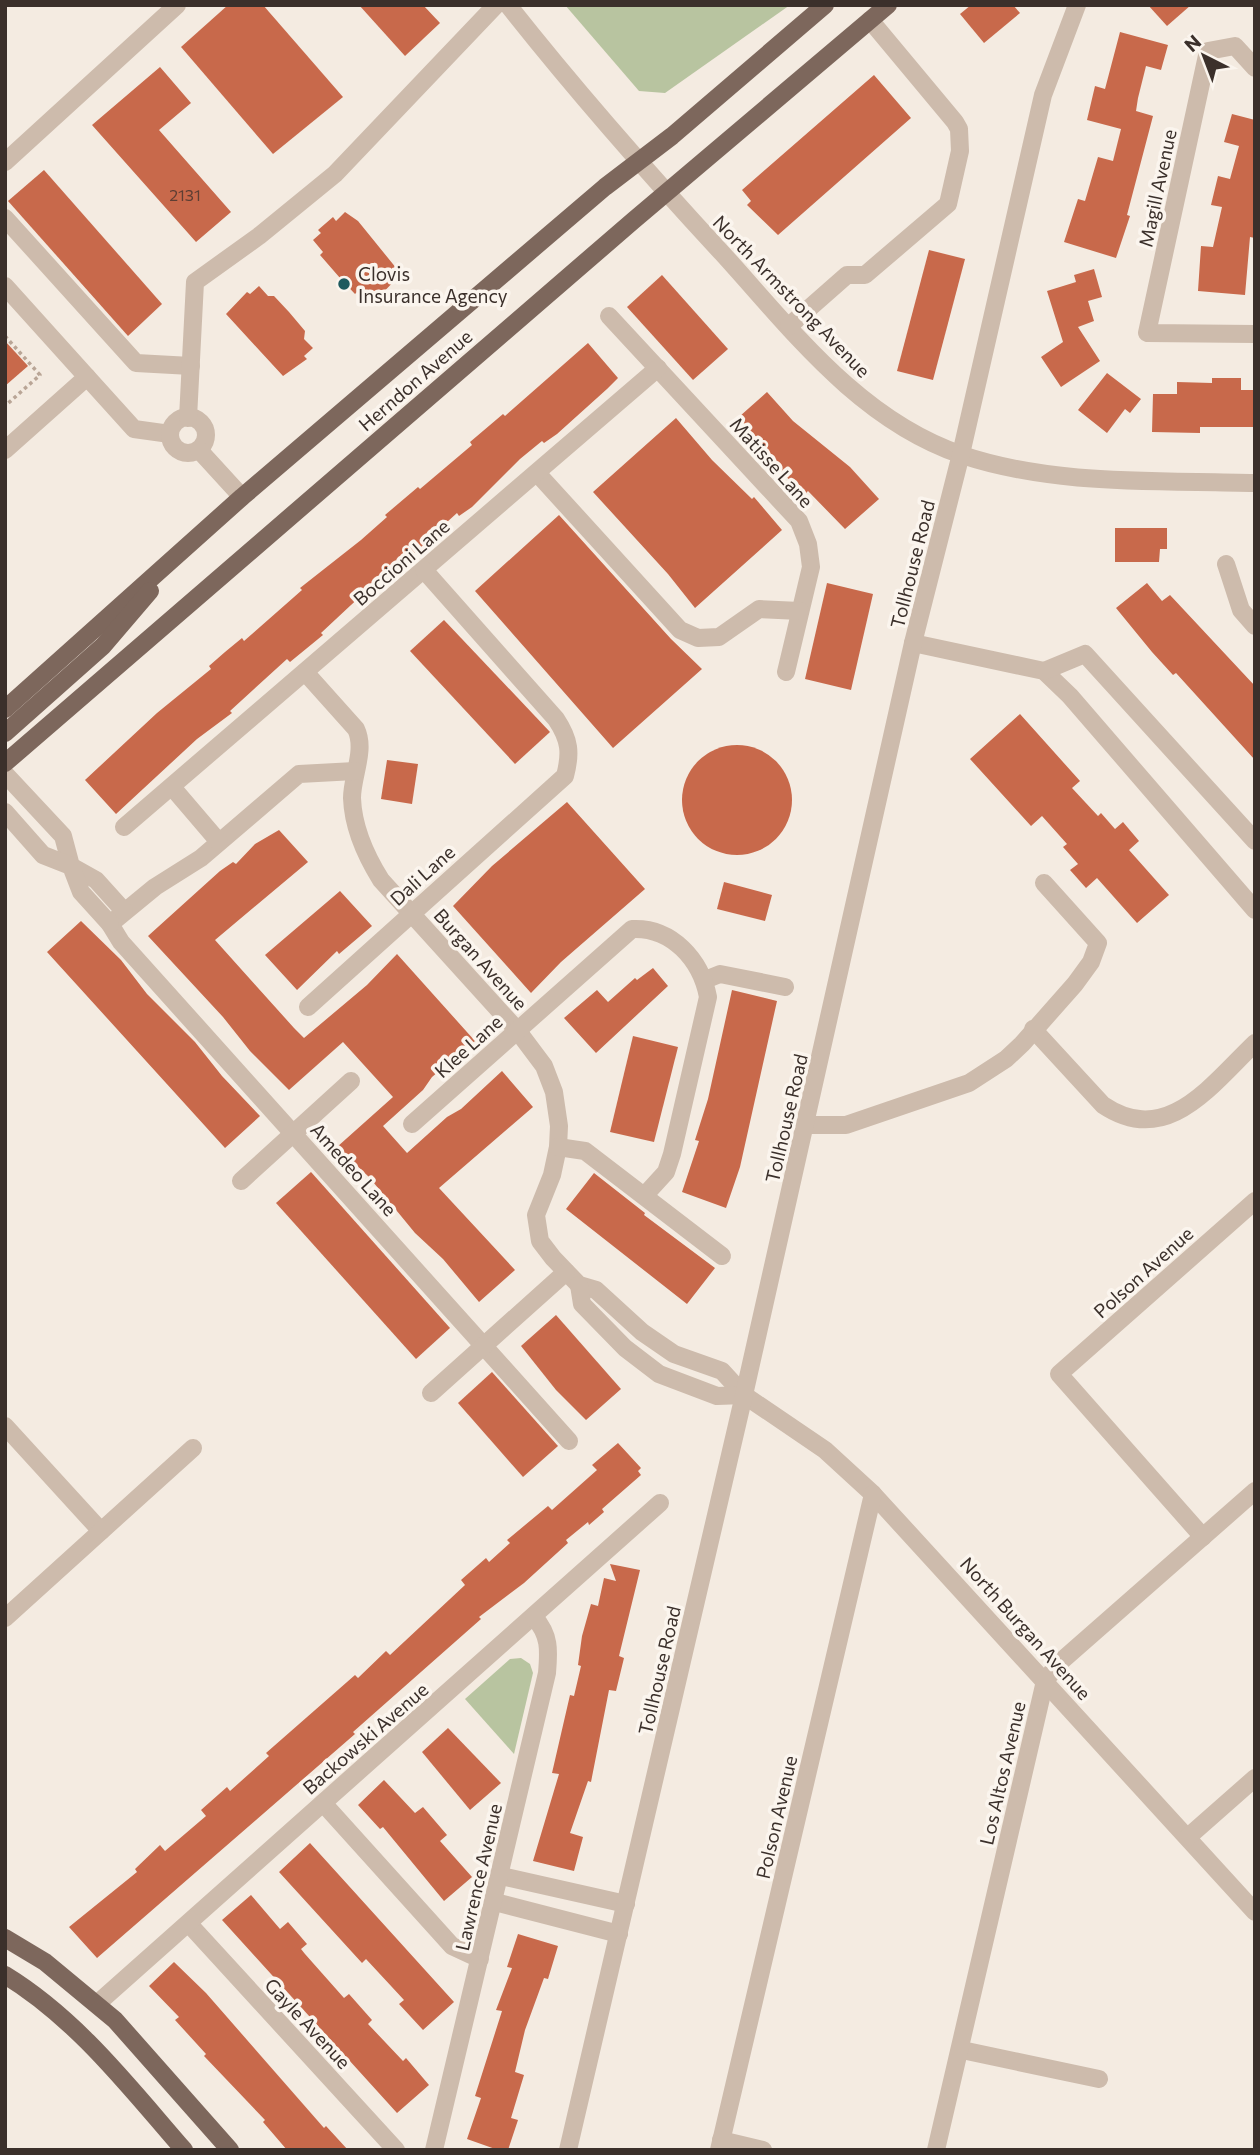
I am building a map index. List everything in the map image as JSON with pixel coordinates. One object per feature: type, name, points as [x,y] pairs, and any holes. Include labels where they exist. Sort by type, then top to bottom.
[{"type":"main road","name":"Herndon Avenue","points":[[5,709],[242,498],[825,5]]},
{"type":"main road","name":"Herndon Avenue","points":[[5,763],[871,13],[888,5]]},
{"type":"main road","points":[[5,733],[103,646],[196,538]]},
{"type":"main road","points":[[5,1937],[45,1962],[98,2003],[230,2150]]},
{"type":"main road","points":[[5,1975],[34,1993],[88,2040],[184,2150]]},
{"type":"street","points":[[5,162],[177,5]]},
{"type":"street","points":[[188,418],[195,282],[335,174],[496,5]]},
{"type":"street","name":"North Armstrong Avenue","points":[[508,5],[568,82],[666,192],[852,391],[886,417],[926,440],[961,454],[1013,469],[1073,478],[1255,483]]},
{"type":"street","name":"Tollhouse Road","points":[[568,2150],[806,1125],[913,643],[961,454],[1043,95],[1077,5]]},
{"type":"street","points":[[789,326],[847,275],[865,275],[948,204],[959,158],[959,129],[871,13]]},
{"type":"street","name":"Magill Avenue","points":[[1255,68],[1235,46],[1208,51],[1147,333],[1255,334]]},
{"type":"street","points":[[5,218],[136,363],[191,366]]},
{"type":"street","points":[[5,286],[134,429],[170,434]]},
{"type":"street","name":"Matisse Lane","points":[[609,316],[799,521],[808,544],[811,567],[786,672]]},
{"type":"street","name":"Boccioni Lane","points":[[124,827],[658,368]]},
{"type":"street","points":[[5,450],[87,377]]},
{"type":"street","points":[[188,418],[197,419],[205,428],[206,440],[199,450],[188,454],[177,450],[170,434],[175,423],[188,418]]},
{"type":"street","points":[[199,450],[242,498]]},
{"type":"street","points":[[537,473],[680,630],[698,638],[719,637],[759,609],[800,611]]},
{"type":"street","points":[[1226,564],[1241,610],[1255,625]]},
{"type":"street","name":"Dali Lane","points":[[308,1007],[565,776],[571,754],[565,733],[556,719],[424,570]]},
{"type":"street","points":[[913,643],[1044,671],[1070,696],[1255,910]]},
{"type":"street","points":[[1044,671],[1084,654],[1255,841]]},
{"type":"street","name":"Burgan Avenue","points":[[305,672],[356,729],[361,739],[352,799],[366,857],[411,913],[517,1030],[544,1066],[554,1092],[559,1126],[552,1175],[536,1216],[540,1241],[572,1279],[582,1304],[615,1337],[659,1374],[716,1395],[744,1395]]},
{"type":"street","points":[[110,924],[219,842],[299,774],[355,771]]},
{"type":"street","name":"Amedeo Lane","points":[[5,774],[63,836],[81,892],[110,924],[121,942],[569,1441]]},
{"type":"street","points":[[172,787],[219,842]]},
{"type":"street","points":[[5,812],[43,855],[96,880],[124,911]]},
{"type":"street","points":[[806,1125],[846,1125],[969,1083],[1006,1059],[1075,984],[1091,962],[1098,943],[1044,883]]},
{"type":"street","name":"Klee Lane","points":[[412,1124],[632,929],[650,928],[674,937],[705,980]]},
{"type":"street","points":[[645,1195],[666,1172],[672,1154],[708,998],[705,980],[720,974],[785,986]]},
{"type":"street","points":[[1033,1029],[1103,1105],[1117,1114],[1152,1122],[1174,1116],[1255,1043]]},
{"type":"street","points":[[241,1181],[351,1081]]},
{"type":"street","points":[[558,1147],[585,1150],[722,1256]]},
{"type":"street","name":"Polson Avenue","points":[[1203,1537],[1059,1374],[1255,1201]]},
{"type":"street","points":[[430,1393],[484,1345],[572,1279]]},
{"type":"street","name":"Burgan Avenue","points":[[572,1279],[596,1290],[630,1321],[674,1354],[722,1371],[744,1395]]},
{"type":"street","points":[[615,1337],[630,1321]]},
{"type":"street","name":"North Burgan Avenue","points":[[744,1395],[825,1450],[873,1494],[1255,1912]]},
{"type":"street","points":[[5,1426],[101,1531]]},
{"type":"street","points":[[5,1618],[193,1448]]},
{"type":"street","name":"Los Altos Avenue","points":[[936,2150],[962,2050],[1045,1681],[1058,1664],[1255,1492]]},
{"type":"street","name":"Polson Avenue","points":[[720,2145],[873,1494]]},
{"type":"street","name":"Backowski Avenue","points":[[98,2003],[660,1503]]},
{"type":"street","name":"Lawrence Avenue","points":[[434,2150],[495,1902],[547,1673],[549,1647],[546,1630],[534,1617]]},
{"type":"street","points":[[1188,1837],[1255,1778]]},
{"type":"street","points":[[323,1803],[452,1947],[480,1959]]},
{"type":"street","points":[[501,1876],[626,1904]]},
{"type":"street","points":[[495,1902],[618,1934]]},
{"type":"street","name":"Gayle Avenue","points":[[189,1924],[396,2150]]},
{"type":"street","points":[[962,2050],[1099,2079]]},
{"type":"street","points":[[720,2145],[763,2150]]},
{"type":"path","points":[[5,336],[40,375],[5,405]]},
{"type":"green space","points":[[565,5],[790,5],[665,93],[639,91]]},
{"type":"green space","points":[[521,1658],[530,1664],[533,1673],[514,1754],[465,1699],[510,1659]]},
{"type":"building","points":[[228,5],[263,5],[343,97],[273,154],[181,47]]},
{"type":"building","points":[[359,5],[423,5],[440,23],[405,56]]},
{"type":"building","points":[[971,5],[1013,5],[1020,13],[984,43],[960,14]]},
{"type":"building","points":[[1148,5],[1191,5],[1167,26]]},
{"type":"building","points":[[1120,32],[1168,45],[1161,70],[1146,66],[1138,98],[1136,111],[1153,116],[1127,215],[1130,216],[1116,258],[1064,242],[1078,199],[1085,201],[1098,157],[1113,161],[1121,129],[1087,120],[1095,86],[1105,89]]},
{"type":"building","points":[[160,67],[191,103],[159,130],[231,212],[196,242],[92,125]]},
{"type":"building","points":[[874,75],[911,118],[778,235],[747,205],[751,201],[742,190]]},
{"type":"building","points":[[1232,114],[1255,120],[1255,238],[1250,237],[1245,295],[1198,291],[1201,246],[1213,247],[1222,207],[1211,205],[1218,176],[1230,179],[1239,146],[1224,142]]},
{"type":"building","points":[[44,170],[162,304],[128,336],[8,201]]},
{"type":"building","points":[[345,212],[358,221],[401,274],[371,305],[359,290],[355,294],[340,278],[320,255],[323,252],[313,240],[321,233],[318,230],[333,217],[336,221]]},
{"type":"building","points":[[929,250],[965,259],[933,380],[897,371]]},
{"type":"building","points":[[1094,269],[1102,297],[1088,301],[1094,321],[1078,327],[1100,361],[1061,387],[1041,357],[1063,342],[1047,291],[1076,282],[1074,275]]},
{"type":"building","points":[[662,275],[728,349],[693,380],[627,307]]},
{"type":"building","points":[[259,286],[268,296],[274,296],[289,312],[305,331],[304,339],[313,348],[304,356],[307,359],[283,376],[226,314],[247,292],[250,294]]},
{"type":"building","points":[[5,341],[28,366],[5,386]]},
{"type":"building","points":[[588,343],[618,378],[607,389],[557,434],[544,443],[542,441],[520,459],[472,507],[459,516],[457,513],[388,580],[374,589],[372,586],[321,633],[323,635],[290,662],[287,659],[230,711],[232,713],[197,739],[116,814],[85,780],[157,713],[211,669],[209,666],[225,652],[242,638],[244,641],[302,590],[300,588],[361,540],[387,517],[385,515],[472,445],[470,442],[503,414],[505,416]]},
{"type":"building","points":[[1107,373],[1141,399],[1130,413],[1125,409],[1107,433],[1078,410]]},
{"type":"building","points":[[1212,378],[1241,378],[1241,390],[1255,390],[1255,427],[1200,427],[1200,433],[1152,432],[1153,394],[1177,394],[1177,382],[1212,383]]},
{"type":"building","points":[[767,392],[793,421],[850,467],[879,499],[845,529],[808,491],[806,493],[785,476],[731,424]]},
{"type":"building","points":[[676,418],[712,460],[752,499],[754,497],[782,530],[695,608],[668,574],[593,492]]},
{"type":"building","points":[[559,515],[671,639],[702,669],[613,748],[475,591]]},
{"type":"building","points":[[1115,528],[1167,528],[1167,549],[1160,549],[1159,562],[1115,562]]},
{"type":"building","points":[[827,583],[873,594],[851,690],[805,679]]},
{"type":"building","points":[[1147,583],[1162,601],[1170,595],[1255,686],[1255,760],[1176,673],[1173,675],[1116,608]]},
{"type":"building","points":[[444,620],[550,732],[515,764],[410,651]]},
{"type":"building","points":[[1020,714],[1080,781],[1072,788],[1098,816],[1101,813],[1115,829],[1123,822],[1139,841],[1129,850],[1169,895],[1137,923],[1097,878],[1086,888],[1070,870],[1078,864],[1063,847],[1067,844],[1042,816],[1031,826],[970,759]]},
{"type":"building","points":[[737,745],[758,749],[776,761],[788,779],[792,800],[788,821],[776,839],[758,851],[737,855],[716,851],[698,839],[686,821],[682,800],[686,779],[698,761],[716,749]]},
{"type":"building","points":[[387,760],[418,764],[412,804],[381,799]]},
{"type":"building","points":[[567,802],[645,889],[561,962],[531,993],[453,906],[492,866]]},
{"type":"building","points":[[279,830],[308,862],[215,940],[294,1028],[304,1038],[367,985],[397,954],[475,1041],[432,1077],[423,1090],[383,1126],[407,1153],[502,1071],[533,1107],[439,1188],[515,1270],[479,1302],[443,1259],[415,1233],[369,1177],[337,1147],[393,1097],[343,1042],[289,1090],[250,1051],[223,1017],[148,936],[220,871],[233,862],[236,864],[255,844]]},
{"type":"building","points":[[724,882],[772,895],[765,921],[717,909]]},
{"type":"building","points":[[340,891],[372,926],[339,954],[337,951],[297,990],[265,955]]},
{"type":"building","points":[[81,921],[121,960],[147,994],[195,1042],[222,1076],[260,1116],[225,1148],[47,952]]},
{"type":"building","points":[[653,968],[668,986],[596,1053],[564,1018],[597,990],[608,1002],[635,978],[637,980]]},
{"type":"building","points":[[732,990],[777,1001],[740,1167],[726,1208],[682,1192],[699,1141],[695,1140],[708,1099]]},
{"type":"building","points":[[633,1036],[678,1047],[654,1142],[610,1132]]},
{"type":"building","points":[[311,1172],[450,1328],[416,1359],[276,1203]]},
{"type":"building","points":[[594,1173],[645,1213],[644,1215],[715,1268],[687,1304],[566,1209]]},
{"type":"building","points":[[556,1315],[621,1389],[586,1420],[556,1390],[521,1346]]},
{"type":"building","points":[[492,1372],[558,1446],[523,1477],[458,1403]]},
{"type":"building","points":[[618,1443],[641,1468],[638,1471],[641,1475],[602,1509],[604,1512],[566,1540],[568,1543],[524,1583],[479,1617],[481,1619],[353,1732],[355,1734],[97,1958],[69,1927],[137,1872],[135,1869],[160,1845],[165,1851],[206,1816],[201,1810],[227,1787],[230,1791],[269,1756],[266,1753],[355,1675],[358,1678],[386,1651],[390,1655],[465,1585],[461,1580],[486,1558],[489,1562],[510,1543],[507,1540],[548,1506],[552,1510],[597,1470],[592,1465]]},
{"type":"building","points":[[610,1564],[640,1570],[619,1656],[624,1658],[616,1691],[609,1690],[591,1782],[588,1781],[570,1833],[583,1837],[574,1871],[533,1861],[559,1774],[552,1773],[570,1695],[574,1696],[581,1666],[578,1665],[582,1636],[591,1604],[598,1606],[604,1578],[616,1581]]},
{"type":"building","points":[[448,1728],[501,1783],[470,1810],[422,1752]]},
{"type":"building","points":[[384,1780],[415,1813],[423,1807],[447,1835],[440,1841],[472,1877],[444,1901],[383,1827],[380,1829],[358,1805]]},
{"type":"building","points":[[310,1843],[454,2002],[423,2030],[399,2004],[404,2000],[366,1959],[362,1963],[279,1872]]},
{"type":"building","points":[[251,1895],[280,1929],[288,1922],[307,1944],[301,1949],[305,1954],[344,1998],[349,1994],[372,2020],[368,2024],[403,2061],[406,2058],[429,2085],[397,2113],[222,1920]]},
{"type":"building","points":[[518,1934],[558,1946],[548,1979],[544,1978],[525,2030],[515,2072],[524,2075],[511,2118],[518,2120],[508,2150],[498,2150],[467,2139],[481,2098],[475,2096],[502,2011],[496,2010],[512,1968],[507,1967]]},
{"type":"building","points":[[174,1962],[206,1993],[324,2128],[326,2126],[348,2150],[287,2150],[263,2122],[265,2120],[204,2056],[206,2054],[175,2020],[179,2017],[149,1986]]},
{"type":"place","name":"Clovis Insurance Agency","points":[[344,284]]}]
